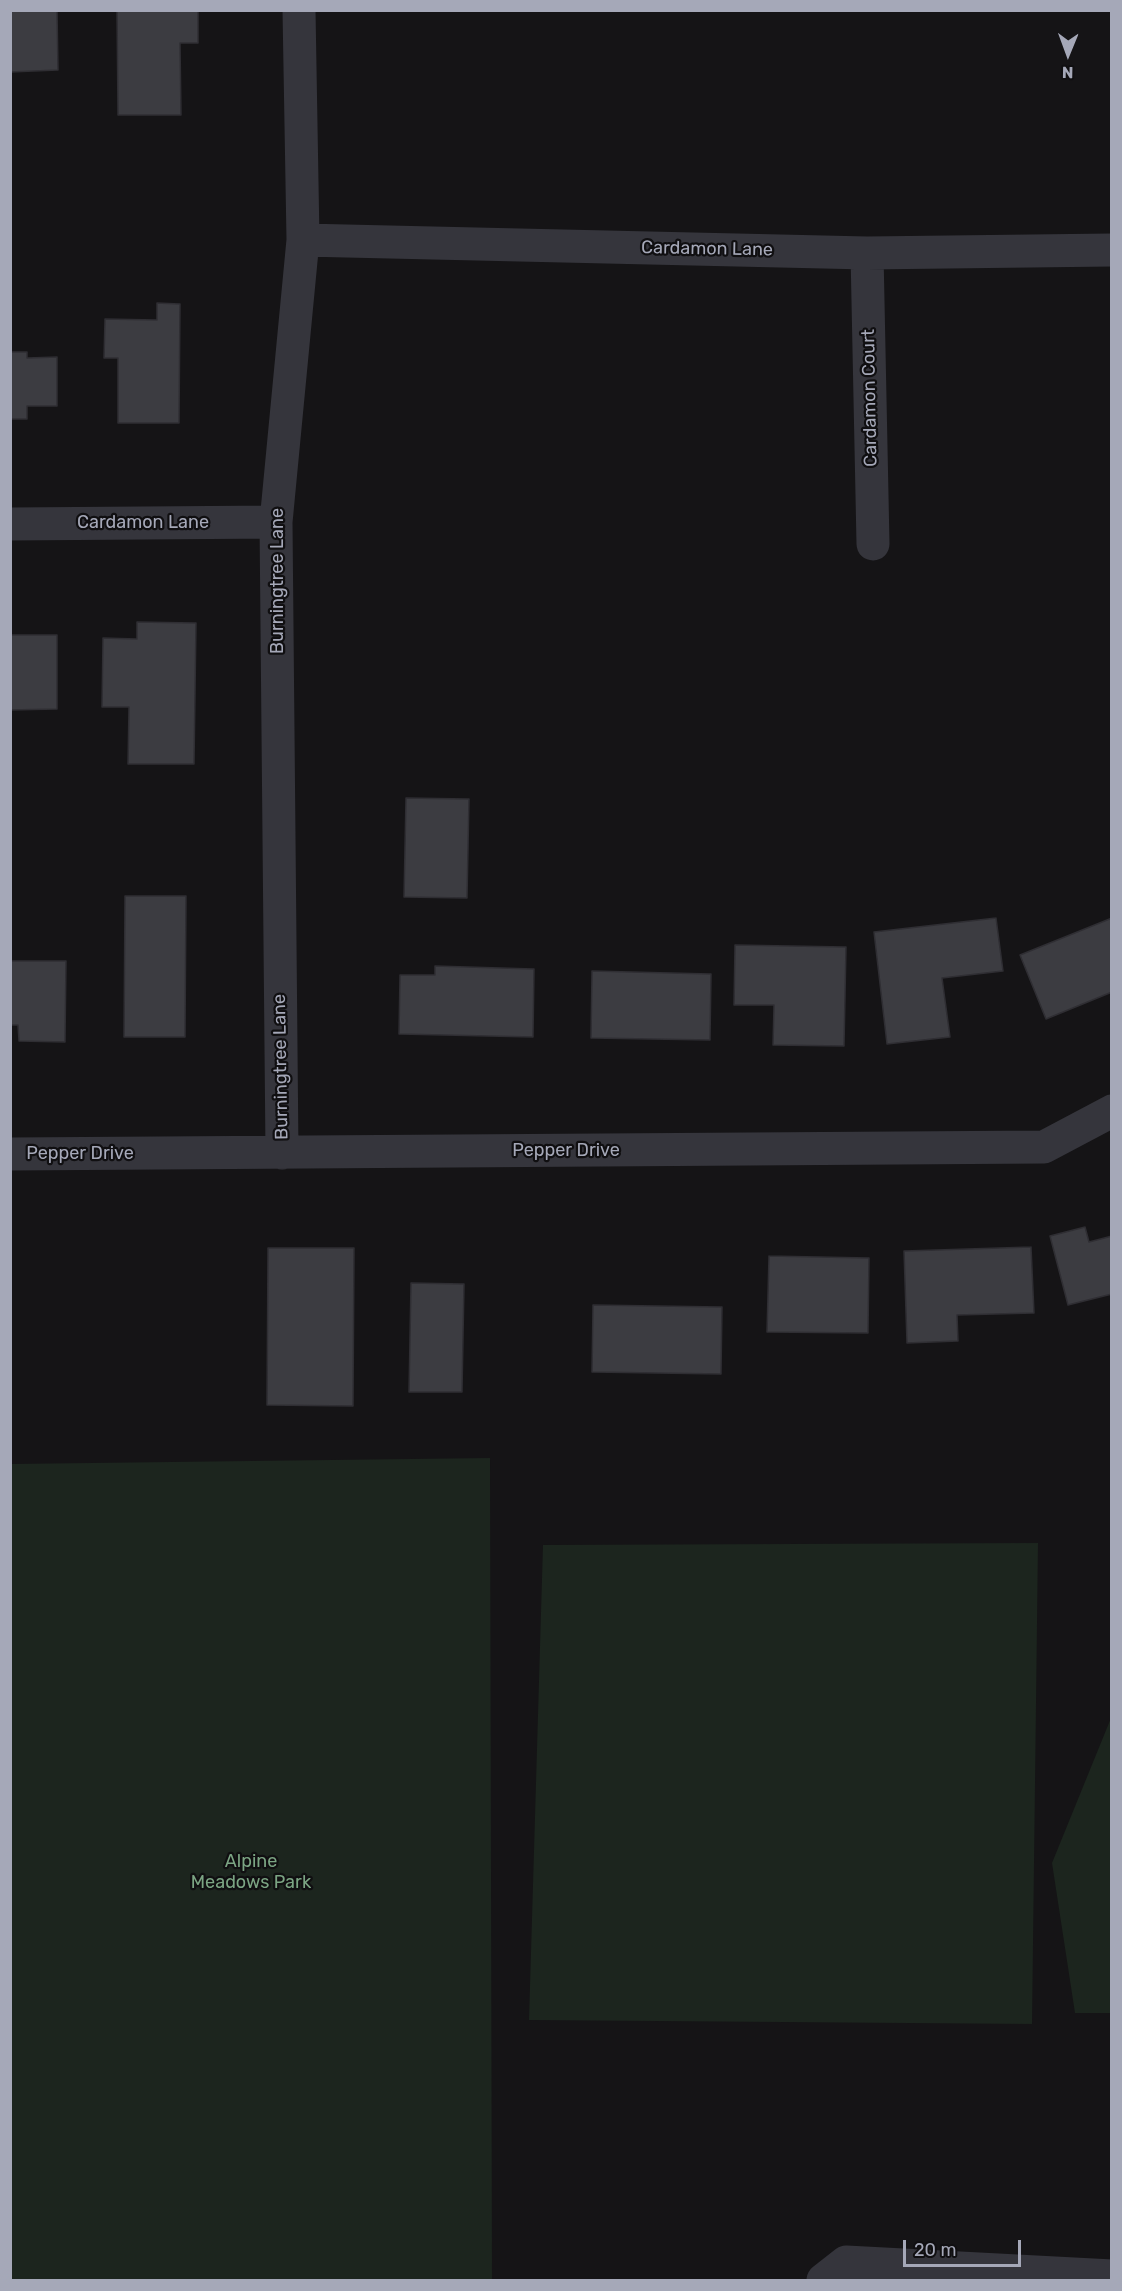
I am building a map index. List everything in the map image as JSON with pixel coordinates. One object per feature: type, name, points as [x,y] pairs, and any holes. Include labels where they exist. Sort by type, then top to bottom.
[{"type":"street","name":"Burningtree Lane","points":[[282,1153],[276,522],[303,240],[299,10]]},
{"type":"street","name":"Cardamon Lane","points":[[303,240],[867,253],[1112,249]]},
{"type":"street","name":"Cardamon Court","points":[[867,253],[873,544]]},
{"type":"street","name":"Cardamon Lane","points":[[10,524],[276,522]]},
{"type":"street","name":"Pepper Drive","points":[[10,1154],[1044,1147],[1112,1111]]},
{"type":"street","points":[[823,2280],[846,2262],[1112,2276]]},
{"type":"green space","name":"Alpine Meadows Park","points":[[490,1458],[492,2280],[11,2280],[11,1464]]},
{"type":"green space","points":[[1038,1543],[1032,2024],[529,2020],[543,1545]]},
{"type":"green space","points":[[1111,1718],[1111,2013],[1075,2013],[1052,1863]]},
{"type":"building","points":[[10,10],[57,10],[58,70],[10,72]]},
{"type":"building","points":[[117,10],[198,10],[198,43],[180,43],[181,115],[118,115]]},
{"type":"building","points":[[157,303],[180,304],[179,423],[118,423],[118,358],[104,358],[105,319],[157,320]]},
{"type":"building","points":[[10,352],[27,352],[27,358],[57,357],[57,406],[27,406],[27,419],[10,419]]},
{"type":"building","points":[[137,622],[196,623],[194,764],[128,764],[129,707],[102,707],[103,638],[137,639]]},
{"type":"building","points":[[11,635],[57,635],[57,709],[10,710]]},
{"type":"building","points":[[406,798],[469,799],[467,898],[404,897]]},
{"type":"building","points":[[125,896],[186,896],[185,1037],[124,1037]]},
{"type":"building","points":[[996,918],[1003,971],[942,978],[950,1037],[887,1044],[874,932]]},
{"type":"building","points":[[1112,918],[1112,992],[1046,1019],[1020,955]]},
{"type":"building","points":[[735,945],[846,947],[844,1046],[773,1045],[774,1005],[734,1005]]},
{"type":"building","points":[[10,961],[66,961],[65,1042],[19,1041],[18,1025],[10,1025]]},
{"type":"building","points":[[435,966],[534,969],[533,1037],[399,1034],[400,975],[435,975]]},
{"type":"building","points":[[592,971],[711,974],[710,1040],[591,1038]]},
{"type":"building","points":[[1085,1227],[1089,1242],[1112,1236],[1112,1294],[1068,1305],[1050,1236]]},
{"type":"building","points":[[1031,1247],[1034,1313],[957,1315],[958,1341],[907,1343],[904,1251]]},
{"type":"building","points":[[268,1248],[354,1248],[353,1406],[267,1405]]},
{"type":"building","points":[[769,1256],[869,1258],[868,1333],[767,1332]]},
{"type":"building","points":[[411,1283],[464,1284],[462,1392],[409,1392]]},
{"type":"building","points":[[593,1305],[722,1307],[721,1374],[592,1372]]}]
